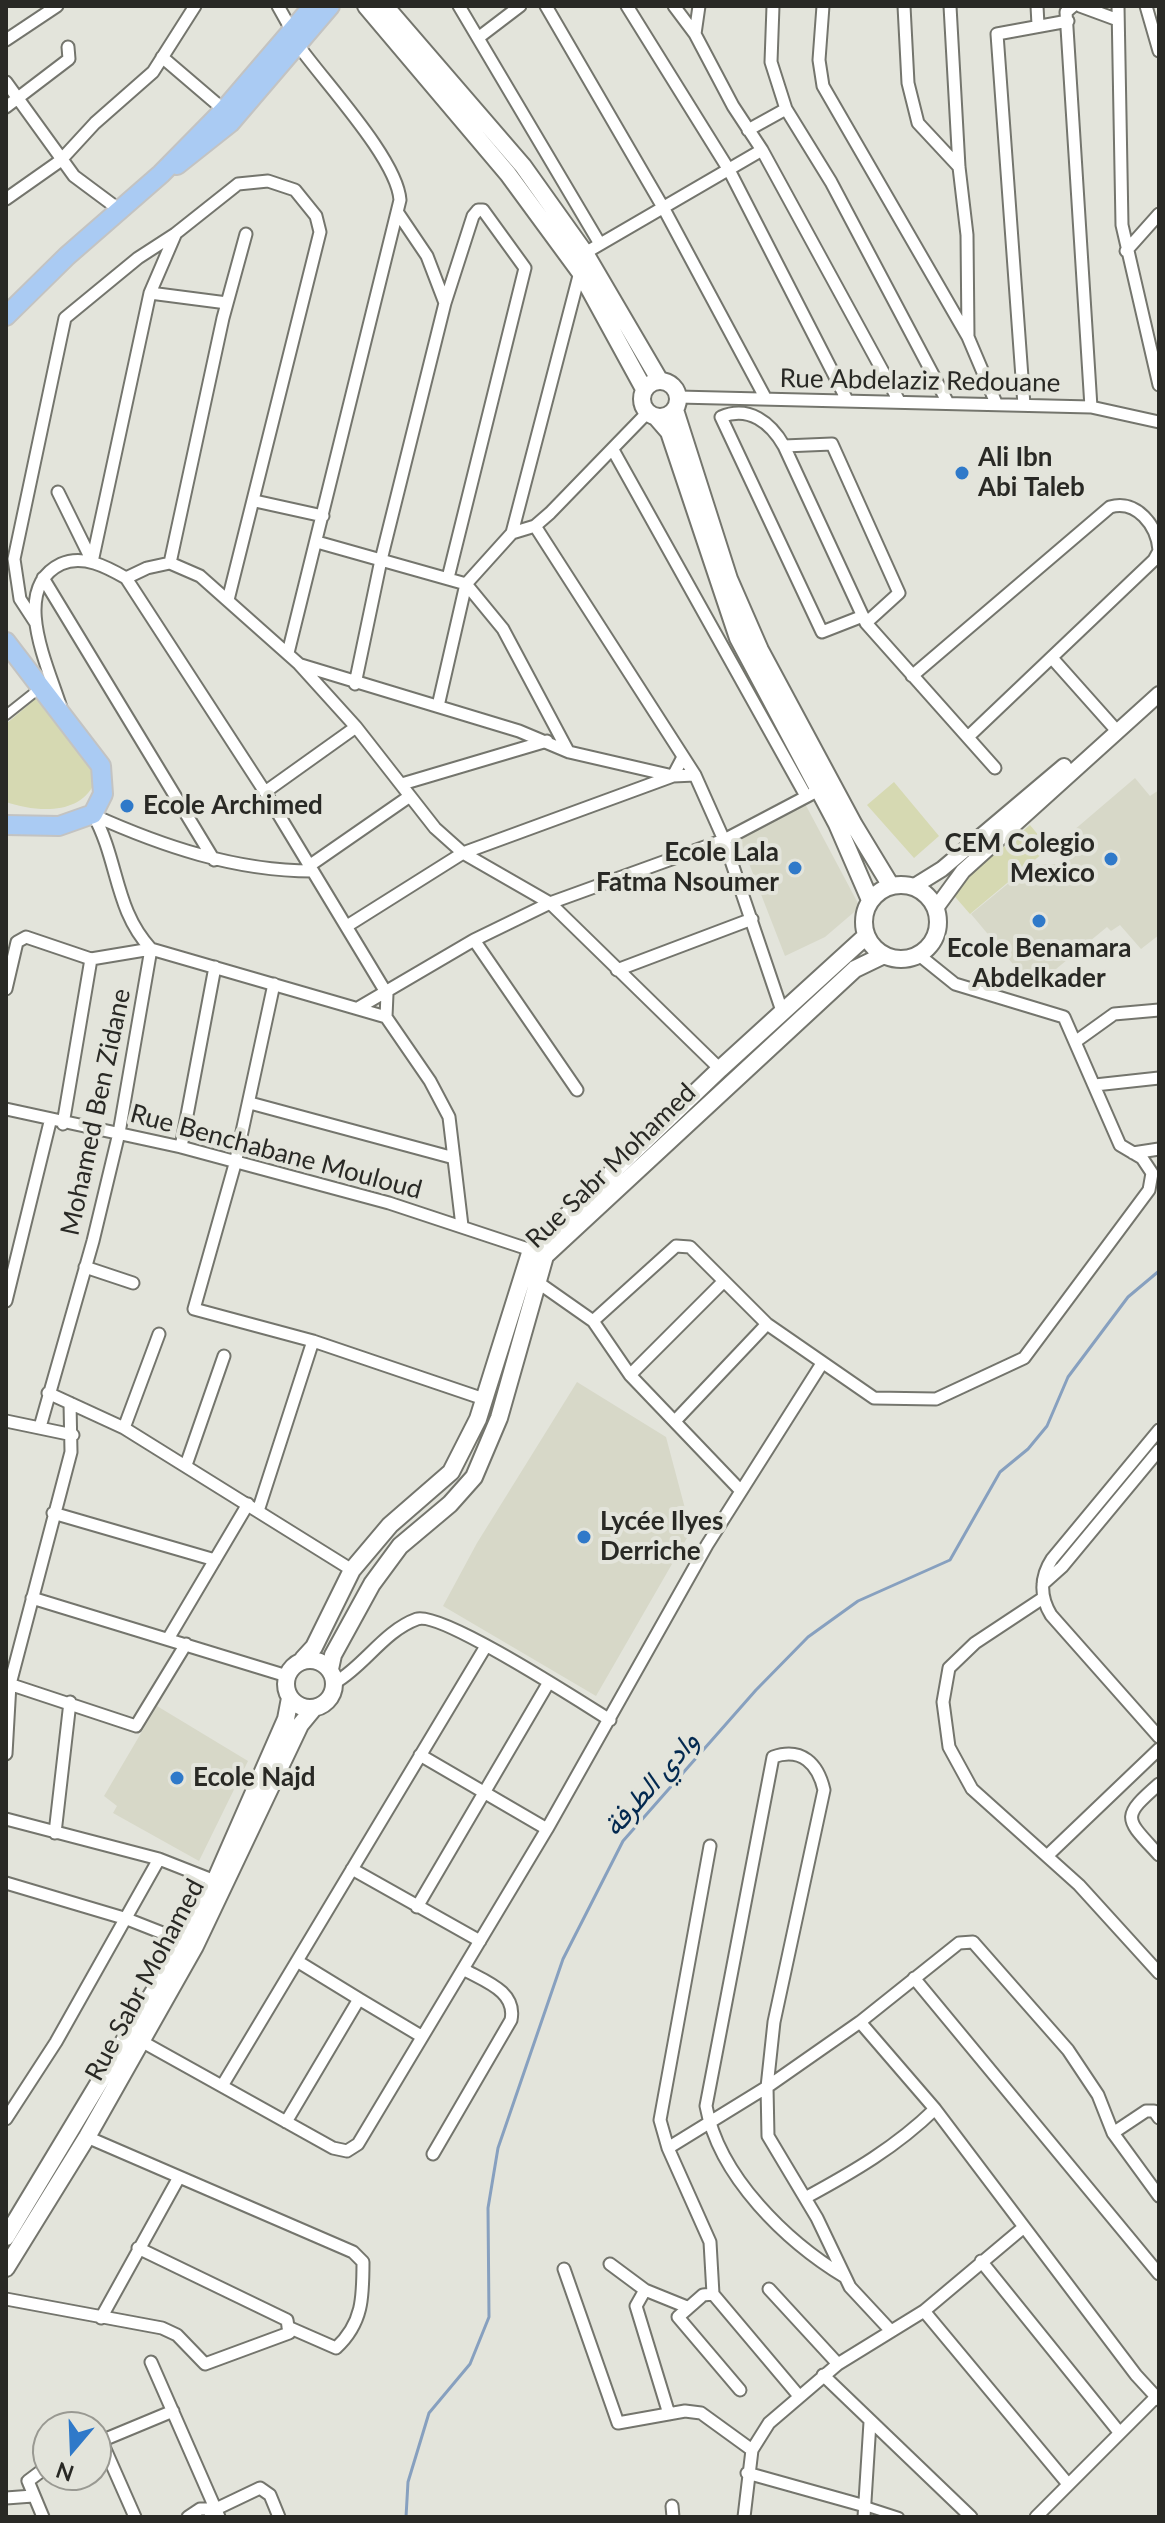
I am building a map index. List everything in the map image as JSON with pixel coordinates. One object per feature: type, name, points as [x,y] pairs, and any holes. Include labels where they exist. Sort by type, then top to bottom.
[{"type":"main road","points":[[161,174],[196,153],[230,123],[295,38],[313,6]]},
{"type":"main road","points":[[6,316],[67,256],[161,174],[330,6]]},
{"type":"main road","points":[[366,6],[508,174],[580,272],[644,389],[642,404],[669,432],[738,638],[813,793],[870,900]]},
{"type":"main road","points":[[385,6],[523,166],[585,253],[660,381],[670,384],[729,579],[760,650],[854,825],[891,886]]},
{"type":"main road","points":[[644,389],[660,381]]},
{"type":"main road","points":[[652,415],[667,417],[677,404]]},
{"type":"main road","points":[[6,642],[101,766],[103,794],[93,814],[59,826],[6,825]]},
{"type":"main road","points":[[891,886],[913,887],[926,894],[936,908],[935,937],[919,955],[907,959],[884,955],[866,936],[864,913],[870,900],[891,886]]},
{"type":"main road","points":[[6,2237],[183,1941],[215,1881],[286,1719],[290,1698],[287,1676],[314,1647],[352,1570],[390,1525],[451,1472],[484,1399],[531,1250],[720,1069],[866,936]]},
{"type":"main road","name":"Rue Sabr Mohamed","points":[[333,1676],[333,1655],[372,1584],[400,1546],[450,1504],[474,1477],[499,1418],[541,1263],[556,1245],[855,969],[884,955]]},
{"type":"main road","points":[[290,1698],[301,1706],[314,1708],[328,1700],[333,1676],[318,1660],[303,1659]]},
{"type":"main road","name":"Rue Sabr Mohamed","points":[[6,2268],[87,2137],[195,1946],[300,1725],[314,1708]]},
{"type":"street","points":[[6,40],[57,6]]},
{"type":"street","points":[[6,199],[60,161],[95,123],[153,72],[195,6]]},
{"type":"street","points":[[278,6],[295,38],[387,162],[399,187],[398,213],[288,653]]},
{"type":"street","points":[[459,6],[600,244]]},
{"type":"street","points":[[478,38],[520,6]]},
{"type":"street","points":[[546,6],[664,209],[766,399]]},
{"type":"street","points":[[627,6],[729,170],[847,400]]},
{"type":"street","points":[[674,6],[695,34],[762,150],[899,401]]},
{"type":"street","points":[[695,34],[699,6]]},
{"type":"street","points":[[773,6],[771,62],[786,109],[831,182],[948,403]]},
{"type":"street","points":[[823,6],[819,60],[823,86],[968,337],[996,403]]},
{"type":"street","points":[[904,6],[908,83],[918,123],[959,167]]},
{"type":"street","points":[[950,6],[959,167],[967,235],[968,337]]},
{"type":"street","points":[[1037,6],[1038,25]]},
{"type":"street","points":[[1073,6],[1066,12],[1091,407]]},
{"type":"street","points":[[1080,6],[1118,20]]},
{"type":"street","points":[[1118,6],[1122,225],[1126,251],[1155,334],[1159,385]]},
{"type":"street","points":[[1146,6],[1159,51]]},
{"type":"street","points":[[1024,405],[997,34],[1068,21]]},
{"type":"street","points":[[6,107],[69,59],[68,47]]},
{"type":"street","points":[[162,57],[224,110]]},
{"type":"street","points":[[6,82],[60,161],[74,176],[121,211]]},
{"type":"street","points":[[748,130],[786,109]]},
{"type":"street","points":[[585,253],[762,150]]},
{"type":"street","points":[[37,626],[20,599],[14,559],[65,318],[138,258],[175,234],[238,184],[268,181],[295,190],[316,216],[320,232],[228,600]]},
{"type":"street","points":[[355,684],[381,560],[445,303],[473,216],[478,210],[483,210],[525,268],[448,578]]},
{"type":"street","points":[[398,213],[427,256],[445,303]]},
{"type":"street","points":[[1126,251],[1159,214]]},
{"type":"street","points":[[92,562],[150,293],[175,234]]},
{"type":"street","points":[[170,563],[227,303],[246,234]]},
{"type":"street","points":[[438,706],[466,584],[512,533],[580,272]]},
{"type":"street","points":[[150,293],[227,303]]},
{"type":"street","name":"Rue Abdelaziz Redouane","points":[[677,404],[766,399],[996,403],[1091,407],[1159,422]]},
{"type":"street","points":[[512,533],[535,526],[652,415]]},
{"type":"street","points":[[784,446],[832,444],[899,593],[864,620],[822,632],[721,417],[753,416],[765,420],[784,446],[864,620],[995,768]]},
{"type":"street","points":[[358,1008],[387,994],[474,940],[550,903],[724,840],[813,793],[613,450]]},
{"type":"street","points":[[58,492],[92,562]]},
{"type":"street","points":[[255,501],[323,516]]},
{"type":"street","points":[[912,676],[1110,507],[1122,504],[1134,507],[1158,539],[1159,551],[1154,560],[969,736]]},
{"type":"street","points":[[535,526],[695,775],[724,840],[782,1011]]},
{"type":"street","points":[[317,542],[466,584],[503,629],[566,747]]},
{"type":"street","points":[[62,712],[37,626],[36,593],[52,568],[70,560],[92,562],[126,578],[265,792],[387,994],[386,1017],[430,1081],[449,1117],[462,1226]]},
{"type":"street","points":[[126,578],[147,568],[170,563],[200,576],[299,664],[356,727],[435,828],[463,853],[550,903],[720,1069]]},
{"type":"street","points":[[43,578],[214,860]]},
{"type":"street","points":[[1052,658],[1117,731]]},
{"type":"street","points":[[299,664],[355,684],[673,776]]},
{"type":"street","points":[[6,715],[41,687]]},
{"type":"street","points":[[936,908],[963,871],[1159,694]]},
{"type":"street","points":[[265,792],[356,727]]},
{"type":"street","points":[[502,754],[519,731]]},
{"type":"street","points":[[913,887],[942,869],[1102,735],[1117,731]]},
{"type":"street","points":[[402,784],[548,741]]},
{"type":"street","points":[[673,776],[683,757]]},
{"type":"street","points":[[347,926],[463,853],[673,776],[695,775]]},
{"type":"street","points":[[93,814],[130,832],[214,860],[266,871],[310,869],[410,796]]},
{"type":"street","points":[[93,814],[105,836],[132,929],[151,949]]},
{"type":"street","points":[[617,970],[752,919]]},
{"type":"street","points":[[6,989],[21,938],[91,959],[151,949],[386,1017]]},
{"type":"street","points":[[474,940],[577,1090]]},
{"type":"street","name":"Mohamed Ben Zidane","points":[[40,1427],[119,1133],[151,949]]},
{"type":"street","points":[[593,1321],[676,1246],[690,1247],[767,1324],[821,1365],[874,1398],[936,1399],[1024,1358],[1149,1190],[1152,1173],[1142,1158],[1120,1145],[1064,1017],[955,984],[919,955]]},
{"type":"street","points":[[63,1124],[91,959]]},
{"type":"street","points":[[181,1147],[215,967]]},
{"type":"street","points":[[274,984],[235,1164],[194,1309],[313,1341],[484,1399]]},
{"type":"street","points":[[1075,1042],[1114,1014],[1159,1010]]},
{"type":"street","points":[[1095,1085],[1159,1078]]},
{"type":"street","points":[[250,1103],[454,1158]]},
{"type":"street","name":"Rue Benchabane Mouloud","points":[[6,1109],[50,1122],[181,1147],[462,1226],[531,1250]]},
{"type":"street","points":[[6,1301],[50,1122]]},
{"type":"street","points":[[1133,1153],[1159,1149]]},
{"type":"street","points":[[85,1267],[133,1283]]},
{"type":"street","points":[[536,1281],[593,1321],[630,1375],[741,1491]]},
{"type":"street","points":[[630,1375],[724,1281]]},
{"type":"street","points":[[676,1420],[767,1324]]},
{"type":"street","points":[[124,1428],[159,1334]]},
{"type":"street","points":[[168,1639],[215,1560],[253,1508],[313,1341]]},
{"type":"street","points":[[186,1465],[224,1356]]},
{"type":"street","points":[[141,2041],[333,2148],[354,2148],[547,1829],[741,1491],[821,1365]]},
{"type":"street","points":[[48,1393],[124,1428],[352,1570]]},
{"type":"street","points":[[6,1754],[8,1683],[73,1435],[70,1403]]},
{"type":"street","points":[[6,1421],[73,1435]]},
{"type":"street","points":[[1159,1430],[1052,1559],[1043,1584],[1043,1598],[1051,1615],[1159,1737]]},
{"type":"street","points":[[1043,1584],[1062,1567],[1159,1450]]},
{"type":"street","points":[[53,1513],[215,1560]]},
{"type":"street","points":[[32,1598],[287,1676]]},
{"type":"street","points":[[1043,1598],[975,1643],[949,1668],[943,1702],[949,1747],[972,1789],[1079,1885],[1157,1968]]},
{"type":"street","points":[[333,1676],[359,1667],[382,1642],[417,1619],[436,1619],[610,1720]]},
{"type":"street","points":[[8,1683],[136,1726],[186,1644]]},
{"type":"street","points":[[222,2086],[486,1646]]},
{"type":"street","points":[[417,1907],[549,1682]]},
{"type":"street","points":[[55,1833],[70,1702]]},
{"type":"street","points":[[1047,1856],[1159,1749]]},
{"type":"street","points":[[845,2277],[814,2258],[742,2185],[709,2123],[706,2106],[773,1757],[787,1752],[807,1759],[819,1770],[824,1790],[774,2022],[767,2087],[768,2136],[805,2198],[845,2277],[891,2331]]},
{"type":"street","points":[[420,1755],[547,1829]]},
{"type":"street","points":[[1159,1784],[1132,1808],[1130,1815],[1134,1828],[1159,1855]]},
{"type":"street","points":[[6,1819],[159,1859],[215,1881]]},
{"type":"street","points":[[710,1846],[660,2120],[668,2148],[710,2242],[713,2294],[799,2396]]},
{"type":"street","points":[[6,2119],[56,2042],[159,1859]]},
{"type":"street","points":[[352,1869],[480,1941]]},
{"type":"street","points":[[6,1883],[127,1919],[183,1941]]},
{"type":"street","points":[[668,2148],[767,2087],[860,2022],[959,1943],[973,1942],[1068,2050],[1098,2095],[1113,2133],[1159,2196]]},
{"type":"street","points":[[297,1961],[421,2036]]},
{"type":"street","points":[[433,2154],[511,2020],[513,2011],[505,1993],[463,1969]]},
{"type":"street","points":[[914,1978],[1159,2274]]},
{"type":"street","points":[[286,2122],[359,1999]]},
{"type":"street","points":[[860,2022],[935,2109],[1157,2398],[1119,2432],[1036,2517]]},
{"type":"street","points":[[805,2198],[871,2162],[905,2138],[935,2109]]},
{"type":"street","points":[[1113,2133],[1146,2111],[1154,2111],[1159,2118]]},
{"type":"street","points":[[87,2137],[178,2179],[353,2252],[363,2262],[364,2306],[349,2336],[336,2348],[288,2327]]},
{"type":"street","points":[[101,2318],[178,2179]]},
{"type":"street","points":[[744,2517],[752,2450],[769,2423],[838,2364],[924,2311],[1024,2227]]},
{"type":"street","points":[[6,2299],[162,2328],[177,2335],[205,2364],[289,2333],[287,2320],[138,2248]]},
{"type":"street","points":[[981,2261],[1119,2432]]},
{"type":"street","points":[[610,2264],[645,2290],[687,2307]]},
{"type":"street","points":[[564,2269],[618,2423],[669,2414],[701,2413],[752,2450]]},
{"type":"street","points":[[769,2289],[838,2364]]},
{"type":"street","points":[[645,2290],[636,2306],[669,2414]]},
{"type":"street","points":[[713,2294],[703,2295],[678,2317],[740,2390]]},
{"type":"street","points":[[924,2311],[1068,2484]]},
{"type":"street","points":[[151,2362],[215,2514]]},
{"type":"street","points":[[823,2375],[971,2517]]},
{"type":"street","points":[[112,2436],[173,2411]]},
{"type":"street","points":[[865,2512],[870,2422]]},
{"type":"street","points":[[112,2470],[135,2517]]},
{"type":"street","points":[[747,2473],[865,2512],[899,2517]]},
{"type":"street","points":[[32,2475],[28,2477],[43,2517]]},
{"type":"street","points":[[188,2517],[200,2509],[215,2514],[260,2488],[270,2495],[279,2517]]},
{"type":"street","points":[[6,2498],[33,2496]]},
{"type":"shaded area","points":[[1135,778],[1150,796],[1159,790],[1159,935],[1141,949],[1120,925],[1111,931],[1107,927],[1033,988],[971,914],[1032,864],[1055,864],[1064,875],[1071,870],[1053,848]]},
{"type":"shaded area","name":"Ecole Lala Fatma Nsoumer","points":[[802,798],[860,907],[825,937],[785,956],[736,830]]},
{"type":"shaded area","name":"Lycée Ilyes Derriche","points":[[577,1382],[666,1437],[691,1531],[596,1696],[443,1606],[477,1543]]},
{"type":"shaded area","name":"Ecole Najd","points":[[157,1706],[248,1761],[199,1861],[113,1813],[117,1806],[104,1796]]},
{"type":"green space","points":[[40,695],[89,757],[95,782],[79,801],[68,806],[43,809],[6,802],[6,724]]},
{"type":"green space","points":[[894,782],[939,836],[914,858],[867,805]]},
{"type":"green space","points":[[1030,825],[1049,848],[970,914],[950,891]]},
{"type":"waterway","name":"وادي الطرفة","points":[[406,2517],[408,2482],[429,2413],[470,2364],[489,2317],[488,2208],[498,2148],[563,1959],[623,1841],[756,1690],[808,1637],[858,1601],[950,1560],[1000,1472],[1028,1449],[1047,1426],[1068,1377],[1128,1297],[1159,1271]]},
{"type":"place","name":"Ali Ibn Abi Taleb","points":[[962,473]]},
{"type":"place","name":"Ecole Archimed","points":[[127,806]]},
{"type":"place","name":"CEM Colegio Mexico","points":[[1111,859]]},
{"type":"place","name":"Ecole Lala Fatma Nsoumer","points":[[795,868]]},
{"type":"place","name":"Ecole Benamara Abdelkader","points":[[1039,921]]},
{"type":"place","name":"Lycée Ilyes Derriche","points":[[584,1537]]},
{"type":"place","name":"Ecole Najd","points":[[177,1778]]}]
